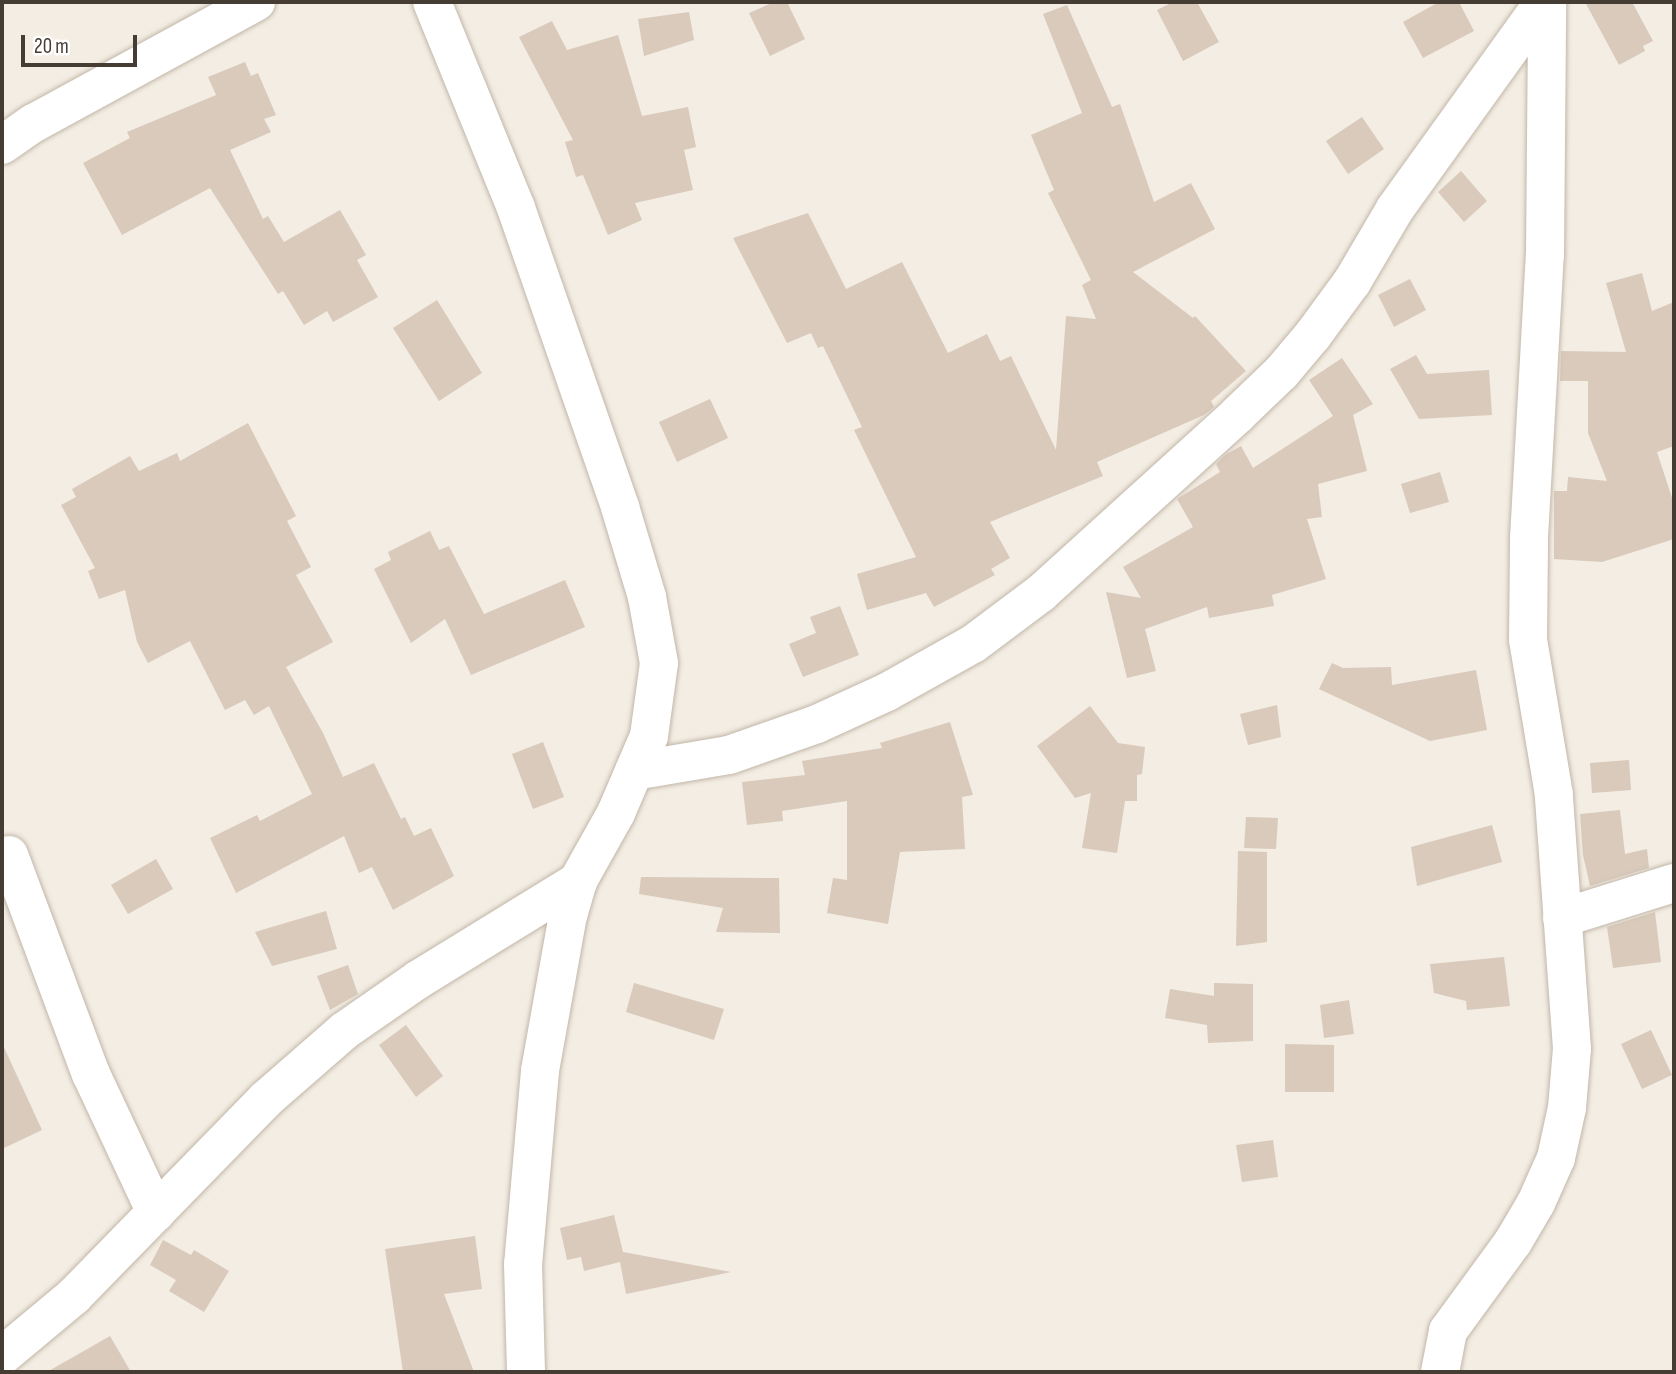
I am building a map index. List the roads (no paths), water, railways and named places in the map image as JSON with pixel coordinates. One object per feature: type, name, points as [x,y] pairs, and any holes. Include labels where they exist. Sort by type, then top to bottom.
[{"type":"street","points":[[2,145],[18,128],[256,2]]},
{"type":"street","points":[[432,2],[516,208],[620,507],[647,597],[659,663],[649,736],[616,813],[578,881],[568,915],[540,1071],[523,1264],[526,1372]]},
{"type":"street","points":[[634,771],[729,755],[817,724],[887,692],[972,644],[1041,593],[1237,415],[1281,373],[1314,335],[1352,282],[1395,209],[1546,2]]},
{"type":"street","points":[[1440,1372],[1448,1331],[1513,1242],[1536,1203],[1556,1158],[1567,1108],[1572,1049],[1555,795],[1528,640],[1529,538],[1545,255],[1546,2]]},
{"type":"street","points":[[9,855],[90,1074],[156,1213]]},
{"type":"street","points":[[2,1356],[74,1296],[265,1100],[344,1031],[419,979],[578,881]]},
{"type":"street","points":[[1562,918],[1674,883]]}]
